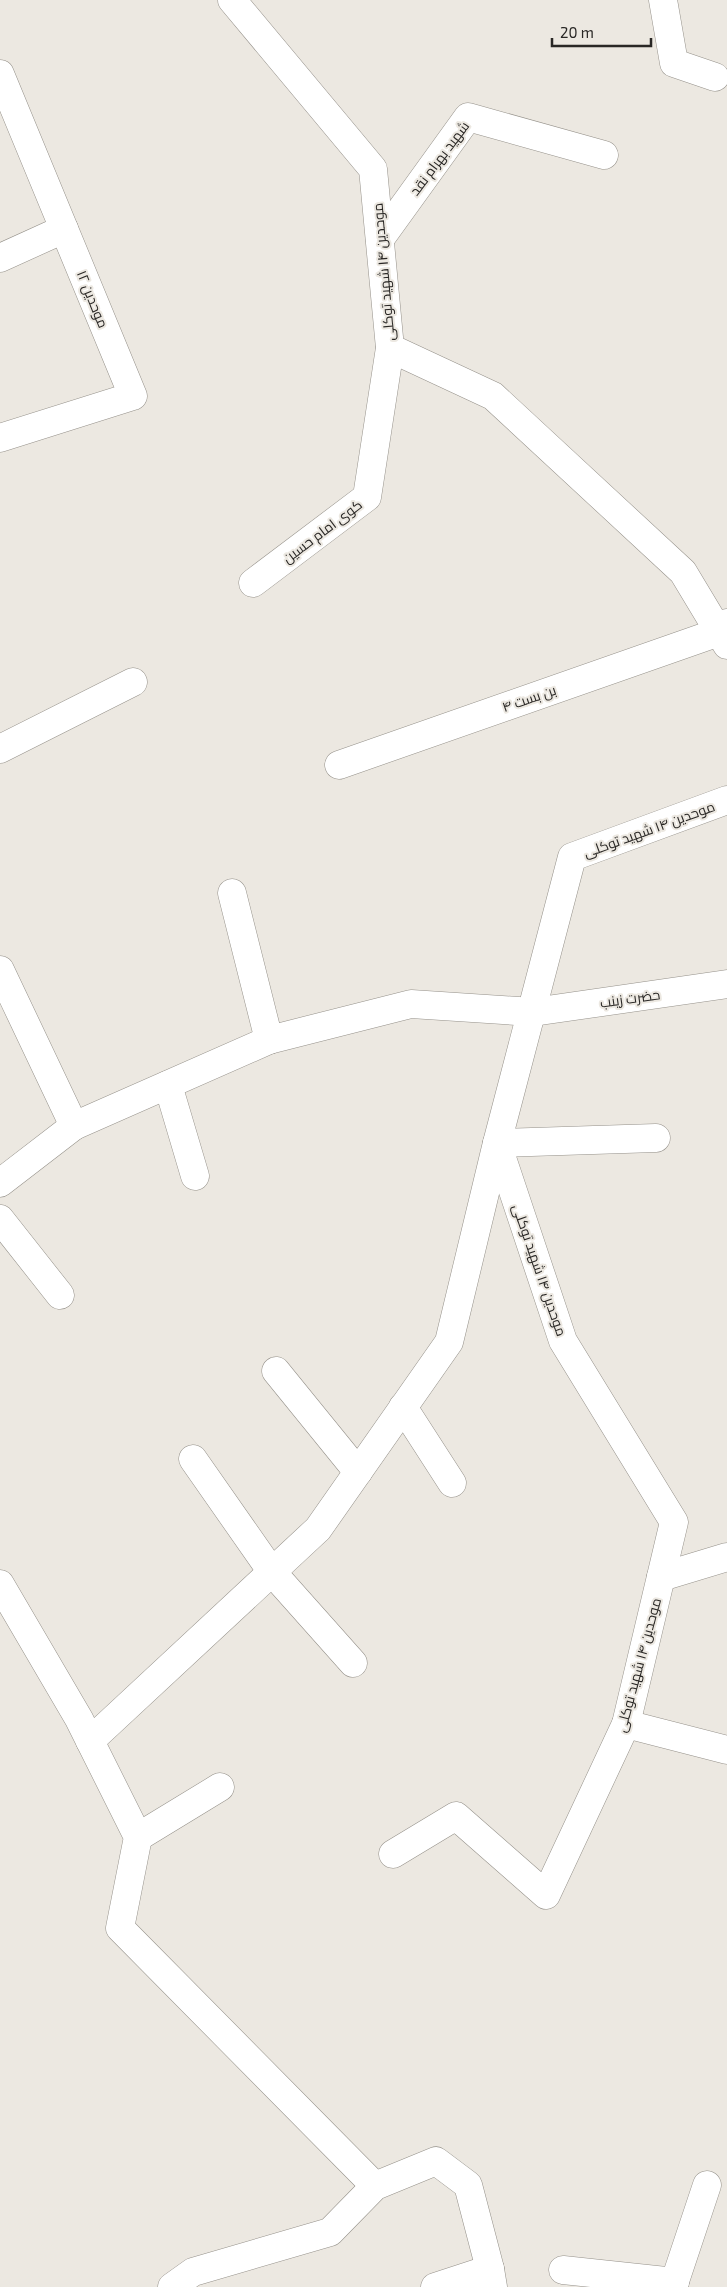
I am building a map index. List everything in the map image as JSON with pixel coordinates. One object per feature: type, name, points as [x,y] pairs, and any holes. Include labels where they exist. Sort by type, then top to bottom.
[{"type":"street","name":"موحدین ۱۴ شهید توکلی","points":[[232,0],[373,169],[390,348],[493,396],[683,572],[724,633]]},
{"type":"street","points":[[662,0],[674,63],[715,76]]},
{"type":"street","name":"موحدین ۱۲","points":[[0,74],[132,396],[0,438]]},
{"type":"street","name":"شهید بهرام نقد","points":[[380,239],[468,117],[604,155]]},
{"type":"street","points":[[0,258],[64,229]]},
{"type":"street","name":"کوی امام حسین","points":[[253,583],[367,497],[390,348]]},
{"type":"street","name":"بن بست ۴","points":[[339,765],[724,633]]},
{"type":"street","points":[[0,748],[132,682]]},
{"type":"street","name":"موحدین ۱۴ شهید توکلی","points":[[393,1854],[456,1816],[546,1895],[626,1724],[674,1522],[564,1341],[498,1143],[572,857],[727,800]]},
{"type":"street","points":[[232,893],[269,1040]]},
{"type":"street","points":[[0,970],[74,1126]]},
{"type":"street","name":"حضرت زینب","points":[[0,1183],[74,1126],[269,1040],[411,1004],[533,1012],[727,984]]},
{"type":"street","points":[[168,1085],[195,1176]]},
{"type":"street","points":[[90,1741],[318,1529],[449,1342],[498,1143],[656,1138]]},
{"type":"street","points":[[0,1219],[60,1295]]},
{"type":"street","points":[[276,1371],[358,1472]]},
{"type":"street","points":[[403,1407],[452,1483]]},
{"type":"street","points":[[193,1459],[272,1572],[353,1663]]},
{"type":"street","points":[[661,1577],[727,1557]]},
{"type":"street","points":[[2,1593],[90,1741],[138,1837],[120,1928],[375,2186]]},
{"type":"street","points":[[626,1724],[727,1750]]},
{"type":"street","points":[[138,1837],[220,1788]]},
{"type":"street","points":[[172,2287],[193,2272],[330,2232],[375,2186],[436,2161],[468,2185],[491,2278],[435,2287]]},
{"type":"street","points":[[564,2270],[674,2284],[708,2185]]}]
